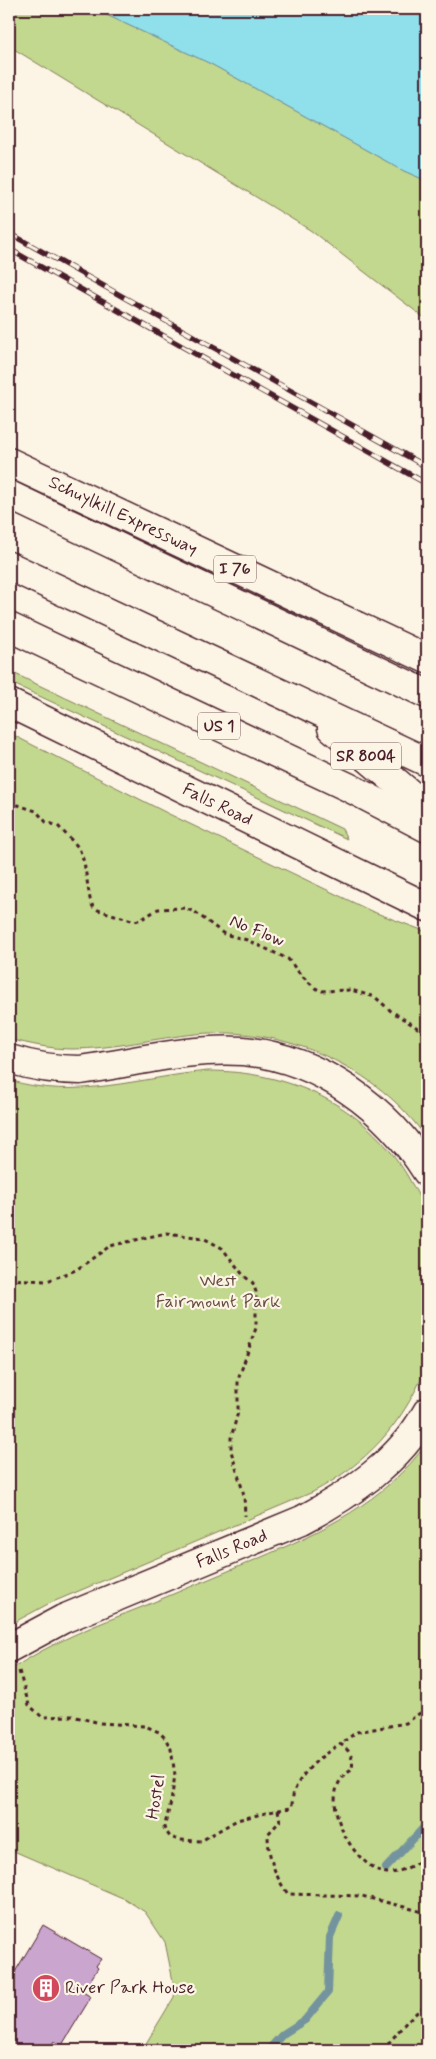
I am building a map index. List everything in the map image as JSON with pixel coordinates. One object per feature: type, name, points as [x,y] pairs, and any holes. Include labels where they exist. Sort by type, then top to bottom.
[{"type":"main road","name":"Schuylkill Expressway","points":[[9,461],[42,479],[427,660]]},
{"type":"main road","points":[[9,495],[427,694]]},
{"type":"main road","points":[[9,566],[427,762]]},
{"type":"main road","name":"US 1","points":[[9,627],[348,787],[427,828]]},
{"type":"main road","name":"Falls Road","points":[[9,703],[427,907]]},
{"type":"main road","name":"SR 8004","points":[[304,704],[427,808]]},
{"type":"main road","points":[[9,1059],[42,1067],[80,1070],[181,1054],[243,1051],[292,1062],[317,1072],[361,1097],[398,1131],[427,1172]]},
{"type":"main road","name":"Falls Road","points":[[10,1648],[63,1619],[302,1520],[348,1495],[405,1445],[427,1412]]},
{"type":"path","name":"No Flow","points":[[9,802],[36,811],[46,822],[58,826],[79,848],[84,862],[90,900],[93,907],[98,910],[135,921],[158,909],[171,907],[190,910],[224,934],[247,940],[288,959],[315,988],[322,991],[350,990],[376,997],[391,1011],[427,1034]]},
{"type":"path","points":[[9,1279],[48,1281],[76,1270],[110,1246],[166,1233],[203,1238],[222,1248],[244,1276],[253,1283],[256,1292],[256,1328],[238,1380],[238,1412],[233,1426],[231,1451],[244,1495],[246,1520],[252,1541]]},
{"type":"path","name":"Hostel","points":[[10,1648],[29,1704],[42,1716],[66,1715],[100,1723],[145,1726],[159,1732],[166,1738],[173,1756],[175,1775],[171,1802],[164,1828],[170,1837],[190,1842],[200,1841],[237,1820],[278,1810]]},
{"type":"path","points":[[427,1708],[406,1723],[357,1732],[315,1763],[294,1792],[291,1808],[278,1810],[280,1821],[268,1834],[269,1856],[280,1884],[288,1894],[298,1896],[312,1893],[362,1896],[427,1913]]},
{"type":"path","points":[[340,1744],[349,1752],[353,1762],[352,1770],[344,1774],[337,1782],[335,1798],[337,1818],[353,1850],[378,1870],[388,1873],[427,1858]]},
{"type":"path","points":[[383,2050],[408,2020],[427,2004]]},
{"type":"green space","points":[[9,9],[94,9],[211,64],[404,171],[427,181],[427,320],[310,230],[9,46]]},
{"type":"green space","points":[[9,671],[342,829],[347,839],[9,682]]},
{"type":"green space","points":[[9,733],[169,814],[371,911],[427,932],[427,1139],[407,1113],[382,1091],[355,1072],[326,1056],[294,1044],[262,1036],[229,1033],[196,1034],[88,1049],[48,1047],[9,1039]]},
{"type":"green space","name":"West Fairmount Park","points":[[208,1071],[267,1077],[295,1085],[321,1096],[346,1111],[369,1129],[389,1150],[416,1191],[427,1220],[427,1364],[425,1370],[405,1408],[380,1441],[366,1456],[332,1481],[313,1492],[48,1604],[9,1625],[9,1080],[34,1086],[83,1088]]},
{"type":"green space","points":[[427,1443],[427,2050],[142,2050],[174,1997],[175,1991],[165,1942],[145,1912],[125,1899],[9,1849],[9,1671],[73,1635],[257,1559],[328,1526],[351,1513],[392,1482]]},
{"type":"water","points":[[94,9],[427,9],[427,181],[404,171],[211,64]]},
{"type":"building","name":"River Park House","points":[[43,1925],[101,1959],[96,1966],[98,1968],[83,1992],[91,1997],[62,2045],[54,2041],[48,2050],[9,2050],[9,1982]]},
{"type":"waterway","points":[[386,1868],[427,1824]]},
{"type":"waterway","points":[[268,2050],[283,2034],[305,2020],[328,1992],[330,1937],[339,1916]]},
{"type":"railway","points":[[9,233],[427,467]]},
{"type":"railway","points":[[9,249],[427,484]]},
{"type":"place","name":"River Park House","points":[[46,1988]]}]
